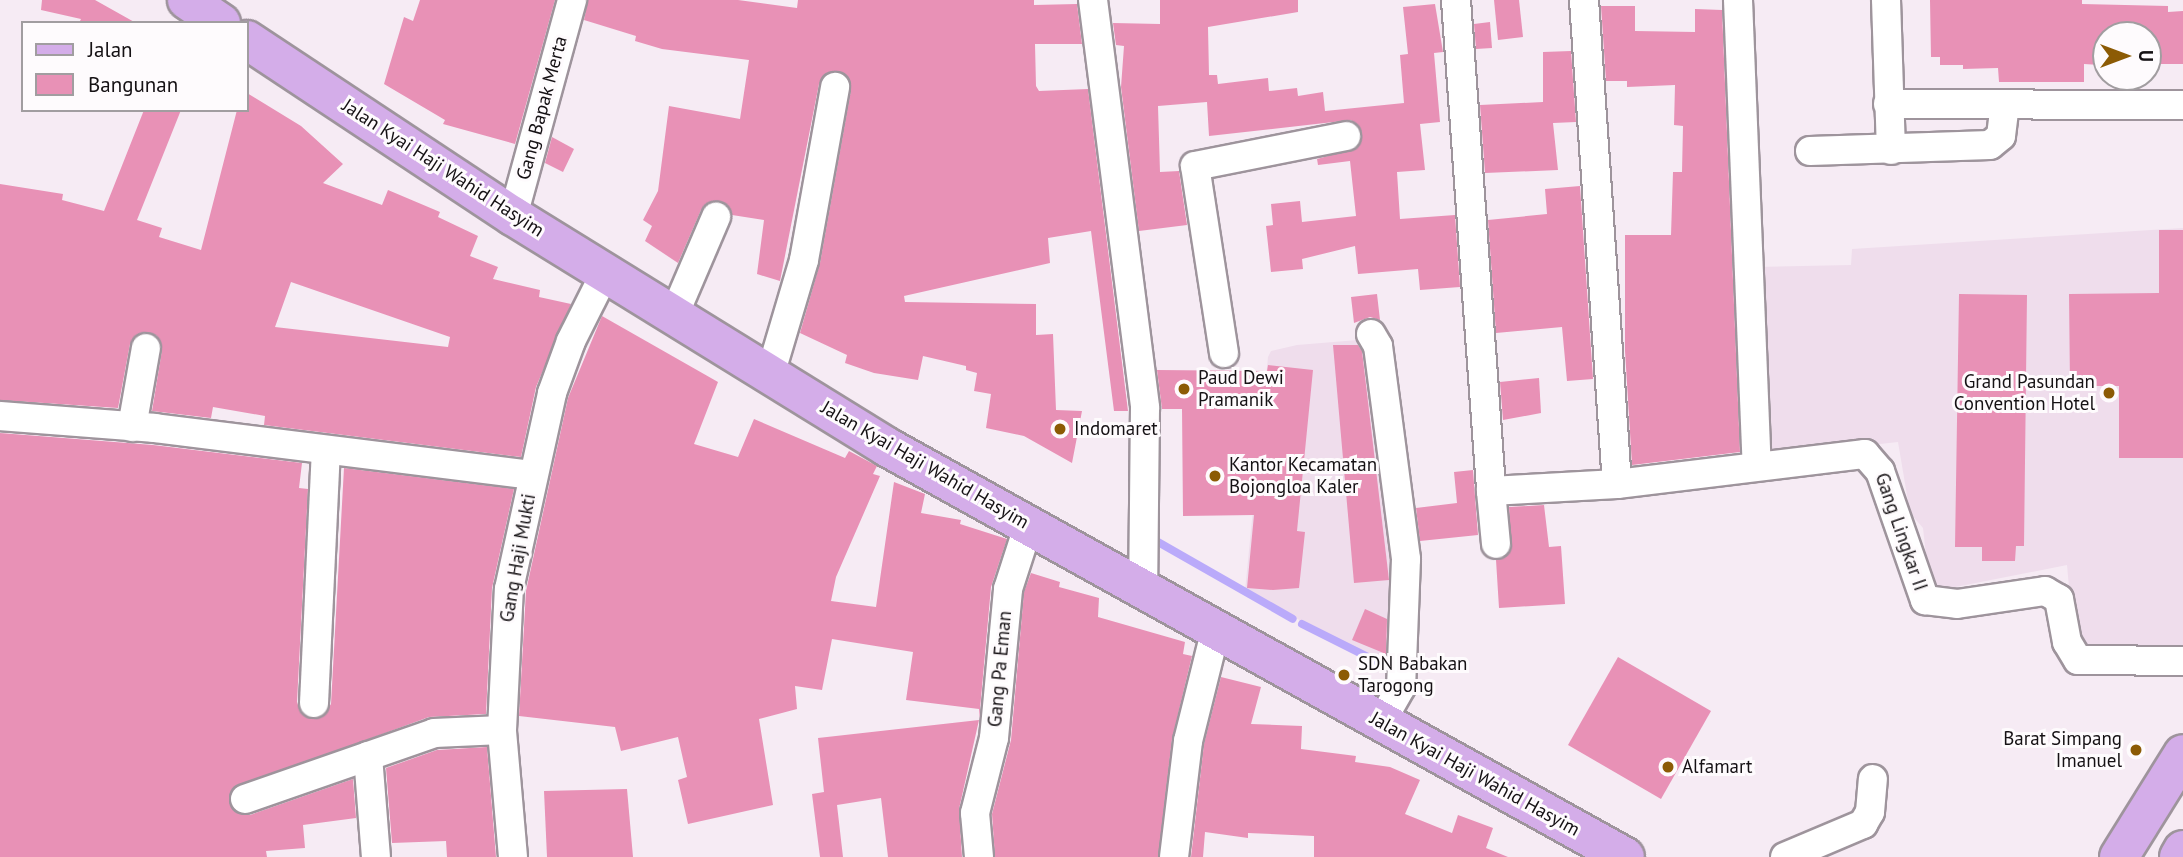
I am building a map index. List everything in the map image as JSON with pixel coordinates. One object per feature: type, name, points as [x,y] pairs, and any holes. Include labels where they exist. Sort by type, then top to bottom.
[{"type":"main road","points":[[187,0],[218,21]]},
{"type":"main road","name":"Jalan Kyai Haji Wahid Hasyim","points":[[248,41],[513,216],[887,447],[1143,588],[1211,643],[1381,722],[1625,857]]},
{"type":"main road","points":[[2119,857],[2183,754]]},
{"type":"main road","points":[[2179,857],[2183,850]]},
{"type":"street","name":"Gang Bapak Merta","points":[[513,216],[572,0]]},
{"type":"street","points":[[1093,0],[1145,408],[1143,588]]},
{"type":"street","points":[[1456,0],[1496,544]]},
{"type":"street","points":[[1584,0],[1617,484]]},
{"type":"street","points":[[1738,0],[1757,465]]},
{"type":"street","points":[[1886,0],[1891,150]]},
{"type":"street","points":[[770,375],[804,260],[835,87]]},
{"type":"street","points":[[1888,104],[2183,105]]},
{"type":"street","points":[[1810,151],[1990,145],[2001,136],[2005,104]]},
{"type":"street","points":[[1224,353],[1195,166],[1346,136]]},
{"type":"street","points":[[674,315],[716,217]]},
{"type":"street","name":"Gang Haji Mukti","points":[[513,857],[502,730],[509,589],[557,376],[605,273]]},
{"type":"street","points":[[1371,334],[1378,346],[1406,559],[1401,687],[1381,722]]},
{"type":"street","points":[[132,427],[146,348]]},
{"type":"street","points":[[0,416],[132,427],[326,453],[444,461],[533,475]]},
{"type":"street","points":[[314,703],[326,453]]},
{"type":"street","name":"Gang Lingkar II","points":[[1492,491],[1617,484],[1865,454],[1881,471],[1925,600],[1957,604],[2045,591],[2059,599],[2067,642],[2078,660],[2183,661]]},
{"type":"street","name":"Gang Pa Eman","points":[[979,857],[975,813],[994,738],[1008,589],[1029,524]]},
{"type":"street","points":[[1174,857],[1188,741],[1211,643]]},
{"type":"street","points":[[245,799],[444,731],[502,730]]},
{"type":"street","points":[[368,756],[376,857]]},
{"type":"street","points":[[1785,857],[1863,824],[1871,812],[1873,779]]},
{"type":"shaded area","points":[[2183,228],[2183,651],[2076,665],[2067,565],[1930,592],[1923,528],[1910,513],[1898,442],[1771,456],[1754,267],[1851,265],[1852,249]]},
{"type":"shaded area","points":[[1358,340],[1369,342],[1403,579],[1389,668],[1245,591],[1268,357],[1271,351],[1297,345]]},
{"type":"building","points":[[42,0],[95,0],[132,21],[80,21],[81,19],[41,10]]},
{"type":"building","points":[[420,0],[555,0],[515,144],[443,124],[445,120],[384,84],[404,17],[413,21]]},
{"type":"building","points":[[588,0],[738,0],[797,8],[798,0],[1034,0],[1034,5],[1077,4],[1082,44],[1035,44],[1036,86],[1039,91],[1088,89],[1128,411],[1114,411],[1091,231],[1048,238],[1050,263],[904,296],[905,302],[1036,304],[1036,335],[1053,334],[1056,410],[1082,411],[1072,463],[1024,436],[986,428],[991,394],[974,391],[977,373],[966,370],[966,366],[923,356],[918,380],[874,373],[845,363],[847,355],[800,333],[820,263],[851,90],[850,81],[839,71],[829,72],[819,84],[780,281],[757,274],[764,220],[732,215],[722,202],[713,201],[701,210],[678,263],[645,241],[652,226],[643,220],[658,191],[669,106],[740,119],[749,60],[662,49],[635,41],[636,36],[584,20]]},
{"type":"building","points":[[1160,0],[1298,0],[1298,12],[1208,27],[1209,75],[1217,75],[1218,84],[1268,78],[1269,91],[1297,88],[1298,96],[1323,92],[1325,111],[1404,103],[1400,55],[1408,54],[1403,7],[1435,4],[1443,52],[1434,53],[1440,122],[1420,124],[1425,170],[1397,172],[1400,219],[1455,215],[1460,287],[1420,290],[1418,269],[1358,274],[1355,246],[1302,259],[1303,269],[1271,272],[1266,226],[1273,225],[1271,204],[1300,201],[1302,222],[1356,216],[1350,161],[1318,165],[1317,159],[1357,148],[1362,132],[1351,120],[1209,136],[1207,102],[1158,106],[1160,172],[1179,171],[1187,225],[1139,231],[1121,87],[1124,46],[1116,45],[1113,23],[1160,24]]},
{"type":"building","points":[[1494,0],[1519,0],[1523,37],[1498,40]]},
{"type":"building","points":[[1930,0],[2082,0],[2082,4],[2168,6],[2168,12],[2183,11],[2183,64],[2162,64],[2162,21],[2092,21],[2092,64],[2084,64],[2084,82],[1999,82],[1998,68],[1963,69],[1963,65],[1940,65],[1940,57],[1931,57]]},
{"type":"building","points":[[1601,6],[1635,6],[1635,31],[1695,32],[1695,9],[1722,10],[1740,452],[1632,465],[1625,351],[1625,235],[1671,235],[1673,172],[1682,172],[1683,126],[1674,125],[1675,85],[1627,87],[1627,81],[1606,81]]},
{"type":"building","points":[[1490,22],[1492,48],[1476,49],[1474,24]]},
{"type":"building","points":[[1571,51],[1576,122],[1553,123],[1558,170],[1485,173],[1480,105],[1543,102],[1543,52]]},
{"type":"building","points":[[248,94],[301,126],[343,164],[323,183],[382,205],[388,190],[440,212],[438,217],[478,236],[470,256],[498,267],[493,279],[540,290],[539,297],[571,304],[536,387],[521,457],[264,425],[265,416],[213,407],[211,418],[152,411],[162,350],[157,336],[148,332],[140,333],[130,344],[118,408],[0,400],[0,184],[63,194],[62,200],[104,211],[143,112],[180,112],[137,220],[162,228],[159,237],[201,250],[236,112],[248,112]],"holes":[[[291,282],[450,337],[448,347],[275,327]]]},
{"type":"building","points":[[552,137],[574,149],[563,172],[545,163]]},
{"type":"building","points":[[1580,186],[1593,379],[1567,381],[1562,327],[1496,333],[1488,220],[1547,214],[1545,189]]},
{"type":"building","points":[[2159,230],[2183,230],[2183,458],[2119,458],[2119,386],[2070,386],[2069,294],[2159,293]]},
{"type":"building","points":[[1377,294],[1380,320],[1370,317],[1354,323],[1351,297]]},
{"type":"building","points":[[1959,294],[2027,295],[2024,546],[2016,546],[2015,561],[1982,561],[1982,547],[1955,547]]},
{"type":"building","points":[[602,316],[718,382],[694,444],[738,457],[754,419],[845,458],[849,451],[877,466],[873,474],[880,476],[836,577],[831,601],[876,607],[894,482],[925,494],[921,513],[961,520],[960,524],[1007,539],[991,587],[979,720],[979,709],[906,700],[913,652],[832,639],[822,690],[795,686],[797,709],[759,719],[773,805],[688,824],[678,780],[687,777],[678,737],[621,751],[615,727],[519,716],[526,591],[568,398]]},
{"type":"building","points":[[1333,345],[1358,345],[1362,351],[1389,580],[1354,583]]},
{"type":"building","points":[[1268,365],[1313,370],[1297,531],[1305,532],[1299,588],[1247,588],[1254,515],[1183,516],[1182,409],[1162,409],[1157,370],[1267,371]]},
{"type":"building","points":[[1539,378],[1541,413],[1503,420],[1500,382]]},
{"type":"building","points":[[0,433],[153,445],[302,463],[299,488],[308,489],[297,702],[300,711],[313,719],[322,717],[331,704],[344,468],[514,489],[492,588],[486,714],[429,717],[232,789],[229,797],[234,811],[250,815],[353,779],[356,818],[303,825],[305,848],[266,851],[267,857],[0,857]]},
{"type":"building","points":[[1473,470],[1478,535],[1420,541],[1416,508],[1457,503],[1454,472]]},
{"type":"building","points":[[1544,505],[1549,547],[1561,546],[1565,604],[1499,608],[1496,560],[1511,550],[1509,507]]},
{"type":"building","points":[[1031,573],[1060,582],[1059,587],[1099,598],[1098,617],[1185,642],[1183,654],[1192,656],[1172,739],[1158,857],[995,857],[992,814],[1011,740],[1024,592]]},
{"type":"building","points":[[1365,609],[1387,619],[1386,654],[1352,640]]},
{"type":"building","points":[[1618,657],[1711,711],[1661,799],[1568,745]]},
{"type":"building","points":[[1221,677],[1261,687],[1251,724],[1302,726],[1301,749],[1356,756],[1355,762],[1390,767],[1420,780],[1405,814],[1452,833],[1458,815],[1493,828],[1486,848],[1508,857],[1314,857],[1314,836],[1248,833],[1248,838],[1205,832],[1203,857],[1191,857],[1204,744]]},
{"type":"building","points":[[979,720],[959,809],[962,857],[888,857],[881,798],[837,805],[843,857],[820,857],[812,794],[824,792],[818,738]]},
{"type":"building","points":[[487,747],[496,857],[447,857],[446,841],[392,843],[386,768],[437,750]]},
{"type":"building","points":[[627,789],[633,857],[547,857],[544,791]]},
{"type":"waterway","points":[[1151,538],[1293,619]]},
{"type":"waterway","points":[[1302,624],[1394,670]]},
{"type":"place","name":"Paud Dewi Pramanik","points":[[1184,389]]},
{"type":"place","name":"Grand Pasundan Convention Hotel","points":[[2109,393]]},
{"type":"place","name":"Indomaret","points":[[1060,429]]},
{"type":"place","name":"Kantor Kecamatan Bojongloa Kaler","points":[[1215,476]]},
{"type":"place","name":"SDN Babakan Tarogong","points":[[1344,675]]},
{"type":"place","name":"Barat Simpang Imanuel","points":[[2136,750]]},
{"type":"place","name":"Alfamart","points":[[1668,767]]}]
